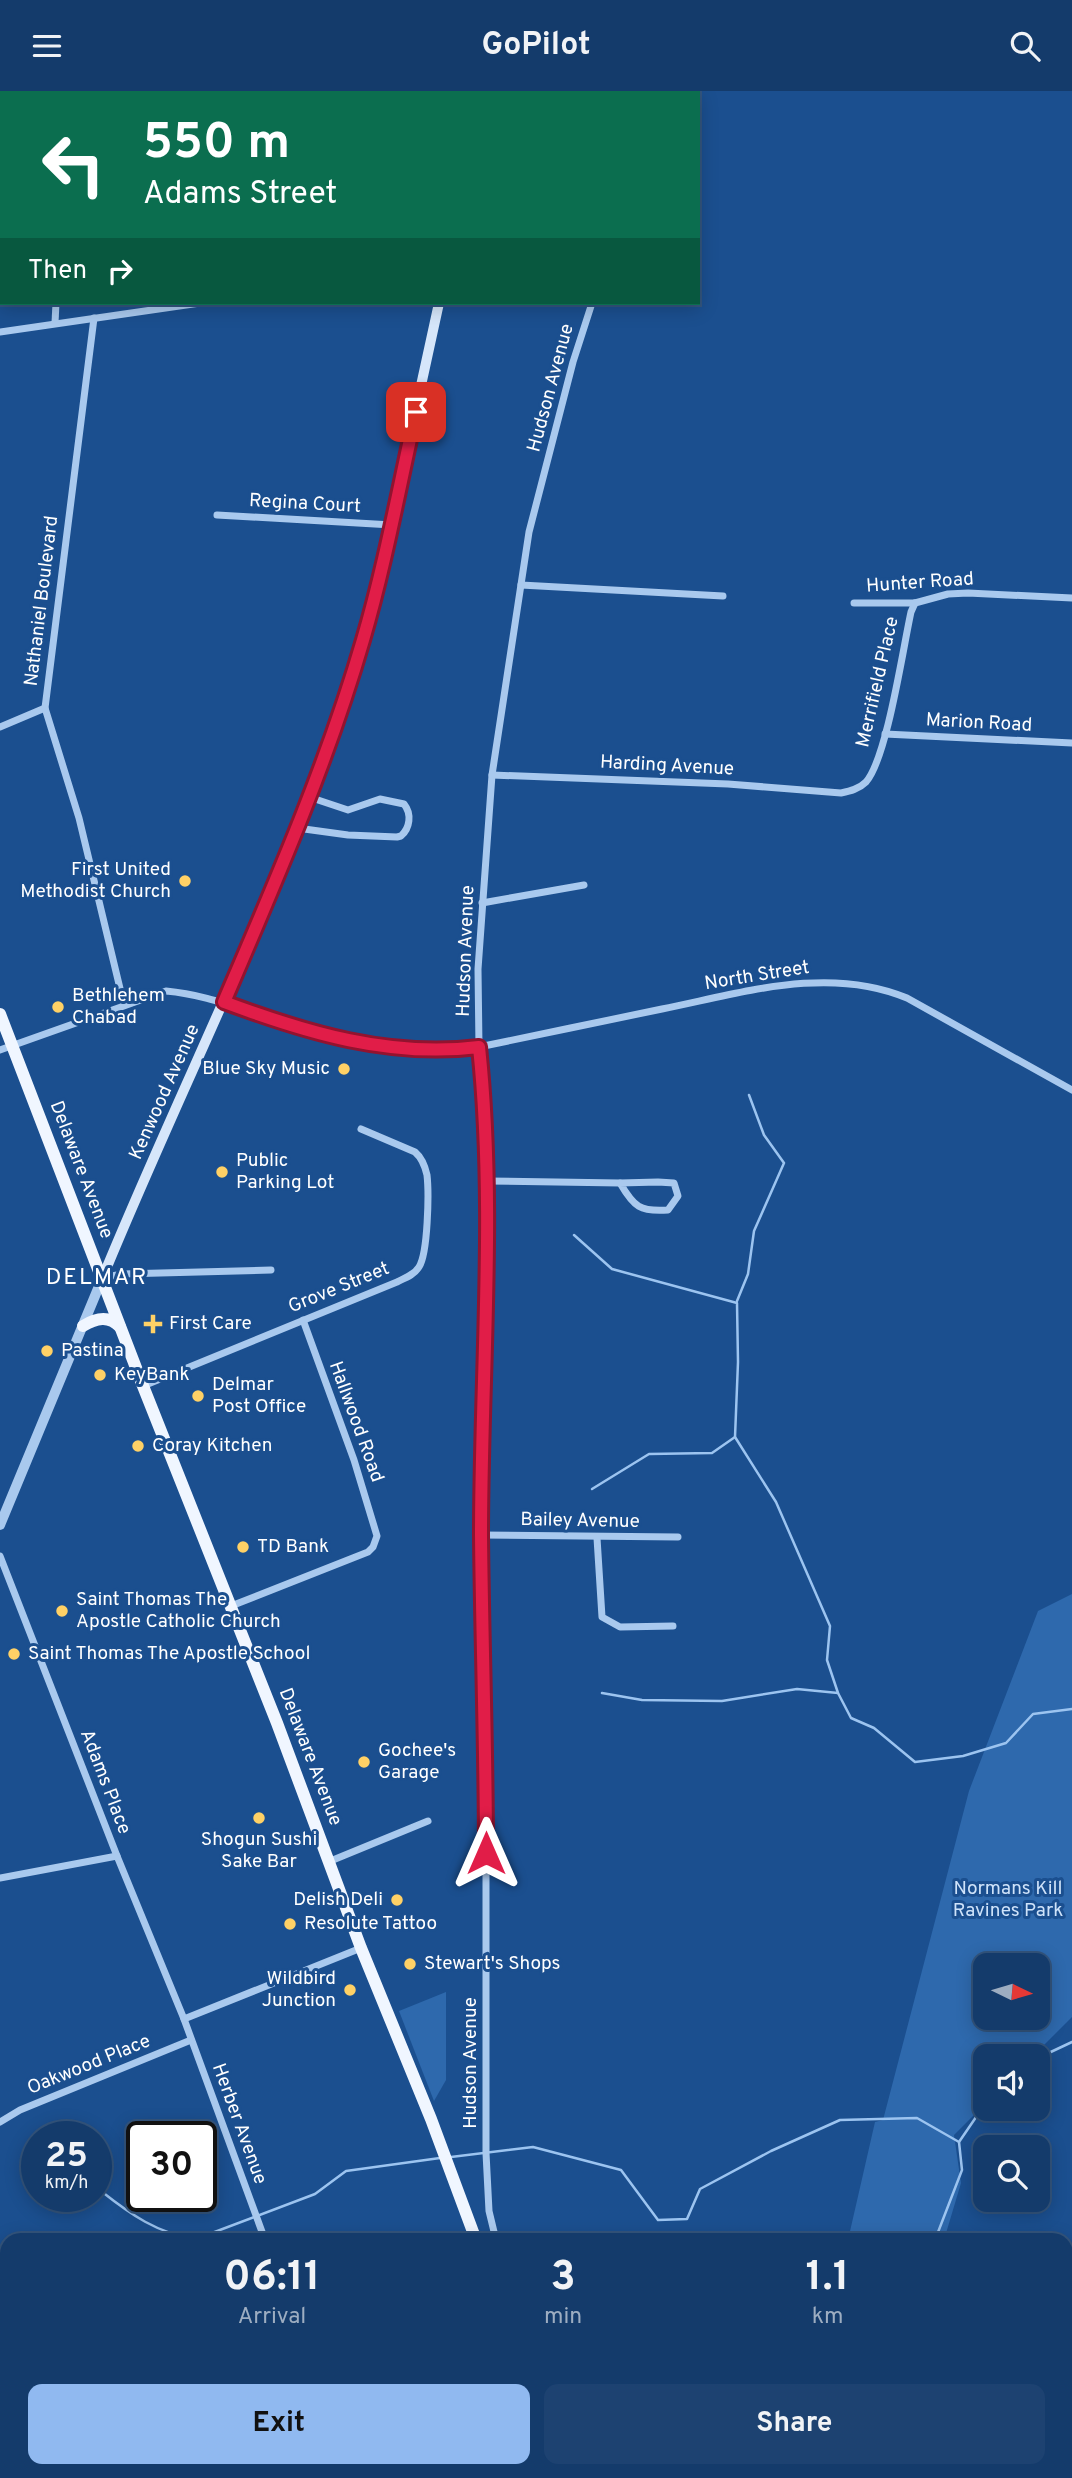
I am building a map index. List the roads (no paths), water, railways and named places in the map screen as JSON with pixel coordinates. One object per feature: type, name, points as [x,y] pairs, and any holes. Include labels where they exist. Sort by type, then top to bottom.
[{"type":"main road","name":"Kenwood Avenue","points":[[102,1279],[297,828],[363,641],[392,525],[439,305]]},
{"type":"main road","name":"Delaware Avenue","points":[[0,1014],[6,1048],[102,1279],[231,1605],[361,1948],[431,2119],[473,2233]]},
{"type":"main road","points":[[83,1326],[107,1318],[121,1327]]},
{"type":"street","points":[[55,324],[56,305]]},
{"type":"street","name":"Hudson Avenue","points":[[494,2233],[489,2211],[486,2154],[486,1729],[481,1535],[487,1181],[485,1102],[479,1047],[478,969],[492,775],[529,532],[573,362],[591,305]]},
{"type":"street","points":[[0,332],[161,306]]},
{"type":"street","name":"Nathaniel Boulevard","points":[[94,318],[45,708],[79,818],[124,1005]]},
{"type":"street","name":"Regina Court","points":[[217,515],[392,525]]},
{"type":"street","points":[[521,585],[723,596]]},
{"type":"street","name":"Hunter Road","points":[[854,603],[915,603],[948,594],[968,593],[1072,598]]},
{"type":"street","name":"Merrifield Place","points":[[841,793],[858,788],[872,773],[886,734],[915,603]]},
{"type":"street","points":[[0,727],[45,708]]},
{"type":"street","name":"Marion Road","points":[[886,734],[1072,743]]},
{"type":"street","name":"Harding Avenue","points":[[492,775],[728,784],[841,793]]},
{"type":"street","points":[[297,828],[348,835],[397,837],[408,827],[408,808],[391,800],[373,800],[348,810],[309,797]]},
{"type":"street","points":[[482,903],[584,885]]},
{"type":"street","name":"North Street","points":[[6,1048],[166,991],[195,994],[376,1047],[408,1050],[479,1047],[782,984],[866,984],[907,997],[1072,1090]]},
{"type":"street","name":"Grove Street","points":[[143,1386],[411,1275],[419,1268],[423,1258],[427,1189],[421,1157],[362,1129]]},
{"type":"street","points":[[487,1181],[674,1183],[678,1196],[668,1210],[650,1211],[630,1201],[620,1183]]},
{"type":"street","points":[[102,1279],[122,1274],[271,1270]]},
{"type":"street","name":"Kenwood Avenue","points":[[1,1518],[102,1279]]},
{"type":"street","name":"Hallwood Road","points":[[231,1605],[368,1552],[375,1545],[377,1536],[358,1470],[303,1320]]},
{"type":"street","name":"Bailey Avenue","points":[[481,1535],[678,1537]]},
{"type":"street","points":[[597,1538],[602,1617],[620,1626],[633,1628],[673,1626]]},
{"type":"street","name":"Adams Place","points":[[0,1556],[184,2019]]},
{"type":"street","points":[[328,1862],[428,1821]]},
{"type":"street","points":[[0,1878],[117,1856]]},
{"type":"street","points":[[184,2019],[361,1948]]},
{"type":"street","name":"Herber Avenue","points":[[184,2019],[262,2233]]},
{"type":"street","name":"Oakwood Place","points":[[0,2122],[20,2111],[191,2040]]},
{"type":"waterway","points":[[737,1301],[748,1274],[754,1231],[784,1163],[764,1135],[749,1095]]},
{"type":"waterway","points":[[574,1235],[612,1269],[737,1303],[735,1437],[776,1502],[830,1626],[827,1660],[838,1693],[851,1718],[874,1728],[915,1762],[963,1756],[1006,1743],[1033,1714],[1072,1709]]},
{"type":"waterway","points":[[592,1489],[649,1454],[712,1453],[735,1437]]},
{"type":"waterway","points":[[602,1693],[642,1700],[722,1701],[797,1689],[838,1693]]},
{"type":"waterway","points":[[1050,2052],[1072,2042]]},
{"type":"waterway","points":[[451,2157],[533,2147],[621,2170],[658,2220],[687,2219],[700,2189],[771,2151],[840,2120],[917,2118],[959,2142]]},
{"type":"waterway","points":[[938,2233],[962,2170],[959,2142],[973,2121]]},
{"type":"waterway","points":[[212,2233],[315,2194],[346,2171],[440,2158]]},
{"type":"waterway","points":[[112,2199],[134,2215],[169,2233]]},
{"type":"place","name":"First United Methodist Church","points":[[185,881]]},
{"type":"place","name":"Bethlehem Chabad","points":[[58,1007]]},
{"type":"place","name":"Blue Sky Music","points":[[344,1069]]},
{"type":"place","name":"Public Parking Lot","points":[[222,1172]]},
{"type":"place","name":"First Care","points":[[153,1324]]},
{"type":"place","name":"Pastina","points":[[47,1351]]},
{"type":"place","name":"KeyBank","points":[[100,1375]]},
{"type":"place","name":"Delmar Post Office","points":[[198,1396]]},
{"type":"place","name":"Coray Kitchen","points":[[138,1446]]},
{"type":"place","name":"TD Bank","points":[[243,1547]]},
{"type":"place","name":"Saint Thomas The Apostle Catholic Church","points":[[62,1611]]},
{"type":"place","name":"Saint Thomas The Apostle School","points":[[14,1654]]},
{"type":"place","name":"Gochee's Garage","points":[[364,1762]]},
{"type":"place","name":"Shogun Sushi Sake Bar","points":[[259,1818]]},
{"type":"place","name":"Delish Deli","points":[[397,1900]]},
{"type":"place","name":"Resolute Tattoo","points":[[290,1924]]},
{"type":"place","name":"Stewart's Shops","points":[[410,1964]]},
{"type":"place","name":"Wildbird Junction","points":[[350,1990]]},
{"type":"district","name":"DELMAR","points":[[97,1278]]},
{"type":"park label","name":"Normans Kill Ravines Park","points":[[1008,1900]]}]
